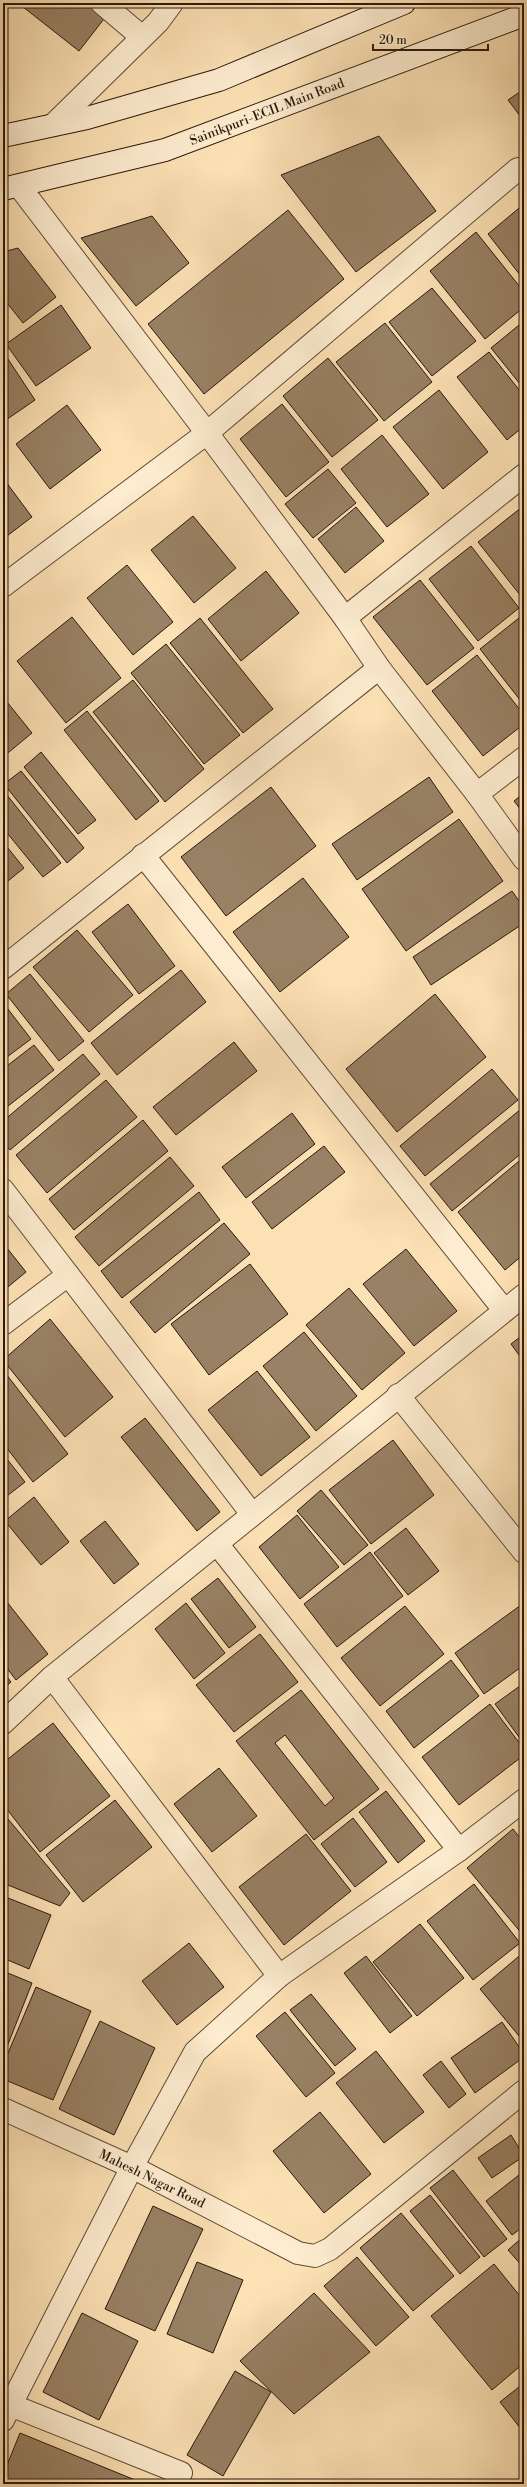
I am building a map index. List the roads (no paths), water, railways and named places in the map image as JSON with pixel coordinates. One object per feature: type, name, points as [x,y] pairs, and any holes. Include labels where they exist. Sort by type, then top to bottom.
[{"type":"street","points":[[102,3],[142,37]]},
{"type":"street","points":[[53,125],[158,22],[172,3]]},
{"type":"street","points":[[3,136],[87,118],[219,80],[404,3]]},
{"type":"street","name":"Sainikpuri-ECIL Main Road","points":[[11,188],[165,150],[524,15]]},
{"type":"street","points":[[3,586],[207,433],[518,169]]},
{"type":"street","points":[[11,188],[207,433],[345,618],[379,668],[477,794],[524,859]]},
{"type":"street","points":[[345,618],[524,475]]},
{"type":"street","points":[[3,968],[379,668]]},
{"type":"street","points":[[477,794],[524,758]]},
{"type":"street","points":[[143,855],[504,1310]]},
{"type":"street","points":[[3,1190],[252,1514]]},
{"type":"street","points":[[3,1324],[68,1275]]},
{"type":"street","points":[[3,1723],[52,1677],[218,1545],[252,1514],[524,1295]]},
{"type":"street","points":[[398,1396],[524,1552]]},
{"type":"street","points":[[218,1545],[459,1850]]},
{"type":"street","points":[[52,1677],[279,1976]]},
{"type":"street","points":[[181,2473],[5,2409],[132,2167],[195,2052],[279,1976],[459,1850],[524,1800]]},
{"type":"street","name":"Mahesh Nagar Road","points":[[3,2109],[132,2167],[298,2253],[315,2256],[330,2249],[523,2095]]}]
